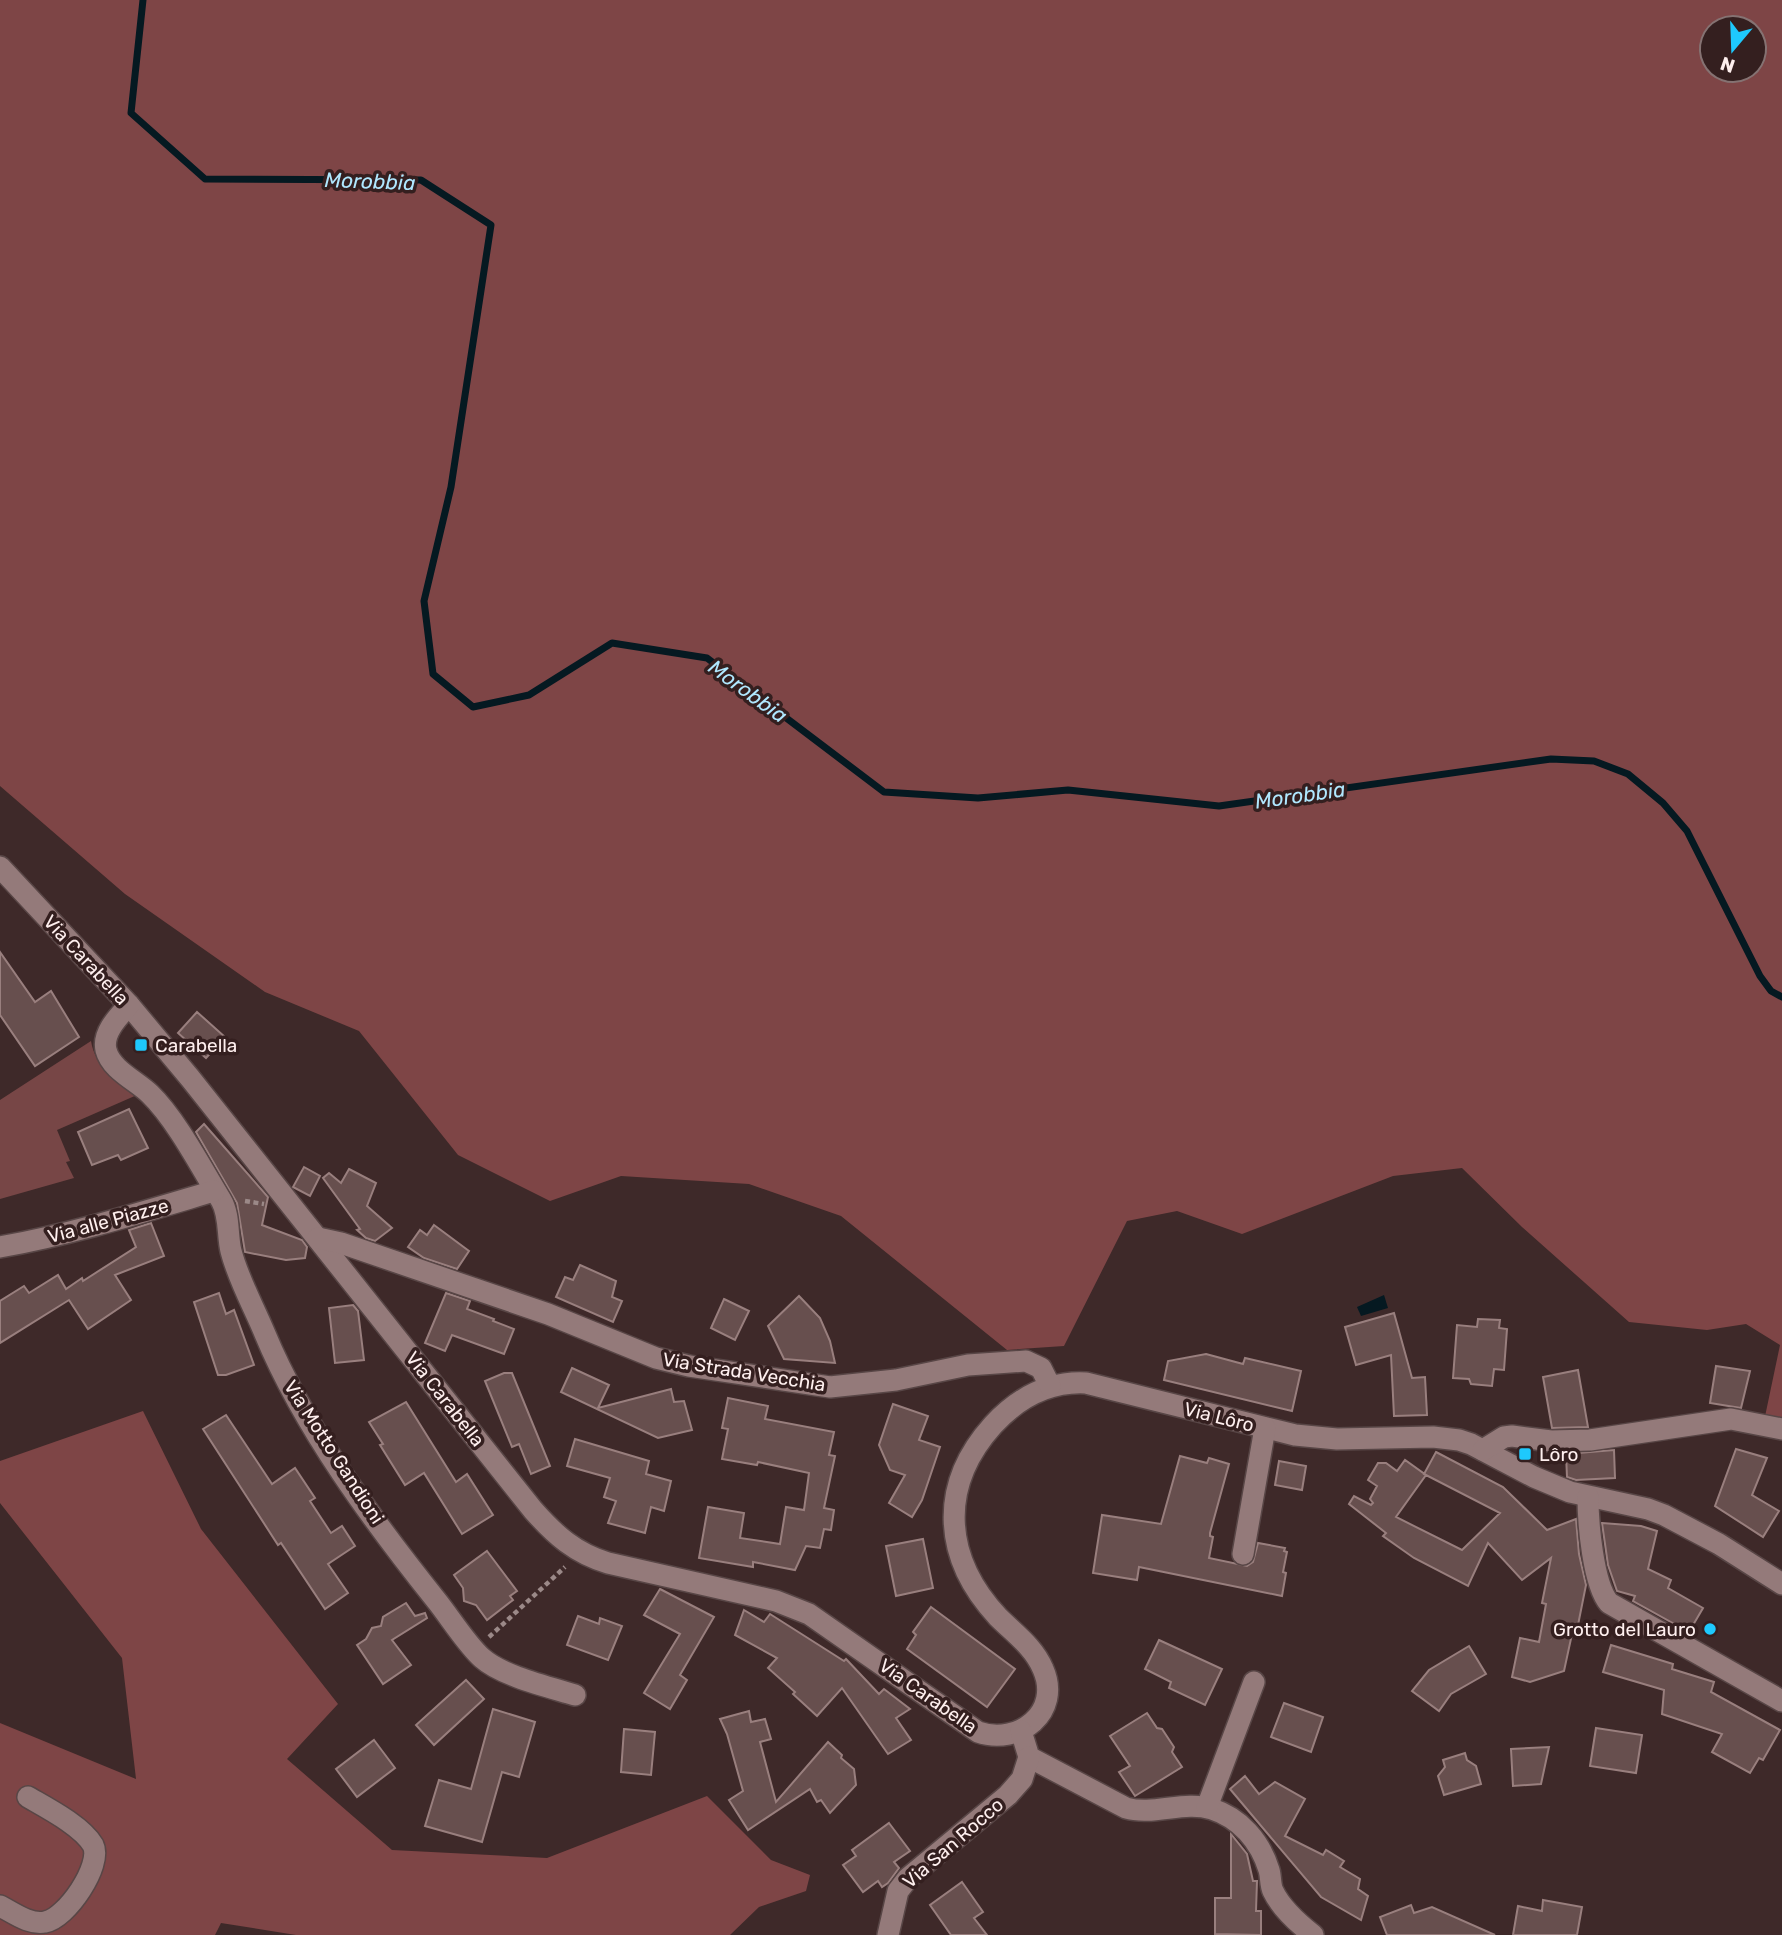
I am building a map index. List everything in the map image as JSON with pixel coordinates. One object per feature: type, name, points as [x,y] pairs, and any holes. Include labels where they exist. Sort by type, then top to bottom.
[{"type":"street","name":"Via Carabella","points":[[0,867],[129,1005],[533,1510],[560,1539],[581,1552],[608,1563],[795,1608],[844,1637],[978,1732],[997,1737],[1021,1731]]},
{"type":"street","name":"Via Motto Gandioni","points":[[129,1005],[107,1035],[106,1049],[109,1057],[115,1066],[159,1104],[198,1161],[224,1206],[231,1253],[277,1362],[327,1450],[408,1565],[482,1658],[522,1679],[575,1695]]},
{"type":"street","name":"Via alle Piazze","points":[[0,1247],[113,1222],[214,1191]]},
{"type":"street","name":"Via Strada Vecchia","points":[[318,1238],[548,1314],[656,1358],[690,1366],[830,1387],[896,1380],[968,1364],[1026,1361],[1041,1368],[1050,1386]]},
{"type":"street","name":"Via Lôro","points":[[1021,1731],[1033,1723],[1045,1704],[1045,1671],[1029,1647],[998,1616],[971,1580],[957,1549],[953,1515],[959,1482],[975,1448],[986,1433],[1012,1407],[1050,1386],[1071,1382],[1086,1383],[1265,1428],[1337,1439],[1446,1437],[1471,1444],[1552,1486],[1664,1514],[1719,1544],[1782,1584]]},
{"type":"street","points":[[1483,1450],[1504,1437],[1567,1442],[1731,1419],[1782,1429]]},
{"type":"street","points":[[1243,1554],[1265,1428]]},
{"type":"street","points":[[1588,1497],[1588,1523],[1601,1590],[1609,1603],[1782,1700]]},
{"type":"street","points":[[1207,1807],[1254,1682]]},
{"type":"street","points":[[1021,1731],[1029,1757],[1126,1808],[1140,1812],[1207,1807],[1226,1814],[1241,1824],[1262,1851],[1273,1890],[1288,1912],[1313,1935]]},
{"type":"street","name":"Via San Rocco","points":[[888,1935],[898,1891],[908,1878],[1008,1795],[1022,1779],[1029,1757]]},
{"type":"street","points":[[0,1906],[36,1923],[51,1921],[64,1911],[83,1885],[95,1860],[96,1853],[88,1839],[63,1818],[28,1797]]},
{"type":"path","points":[[476,1650],[581,1552]]},
{"type":"shaded area","points":[[0,0],[1782,0],[1782,1440],[1763,1426],[1780,1345],[1746,1324],[1707,1330],[1629,1322],[1522,1227],[1462,1168],[1393,1176],[1242,1234],[1177,1211],[1127,1221],[1064,1346],[1007,1350],[841,1216],[749,1184],[621,1176],[550,1201],[458,1155],[359,1031],[265,992],[125,894],[0,786]]},
{"type":"shaded area","points":[[91,1041],[102,1066],[137,1095],[57,1130],[70,1161],[66,1162],[74,1178],[0,1199],[0,1100]]},
{"type":"shaded area","points":[[143,1411],[201,1529],[338,1704],[287,1759],[392,1850],[547,1858],[707,1796],[771,1860],[810,1875],[806,1891],[759,1907],[730,1935],[296,1935],[221,1923],[215,1935],[0,1935],[0,1723],[136,1779],[122,1658],[0,1503],[0,1461]]},
{"type":"water","points":[[1384,1295],[1388,1308],[1361,1316],[1357,1307]]},
{"type":"building","points":[[0,952],[35,1002],[51,991],[79,1037],[35,1066],[0,1015]]},
{"type":"building","points":[[197,1012],[225,1037],[206,1058],[178,1033]]},
{"type":"building","points":[[129,1109],[148,1148],[121,1160],[118,1155],[92,1165],[78,1132]]},
{"type":"building","points":[[204,1124],[268,1197],[262,1225],[302,1240],[307,1247],[305,1258],[286,1260],[245,1252],[237,1203],[196,1132]]},
{"type":"building","points":[[304,1167],[320,1176],[310,1196],[293,1187]]},
{"type":"building","points":[[349,1169],[376,1183],[367,1206],[392,1228],[375,1241],[366,1238],[357,1230],[360,1229],[323,1178],[329,1173],[341,1183]]},
{"type":"building","points":[[151,1223],[164,1256],[115,1275],[131,1300],[88,1329],[69,1300],[0,1343],[0,1301],[24,1286],[29,1293],[58,1275],[66,1289],[82,1278],[83,1281],[136,1247],[129,1230]]},
{"type":"building","points":[[434,1225],[469,1251],[457,1269],[424,1258],[408,1247],[420,1230],[427,1235]]},
{"type":"building","points":[[580,1265],[616,1281],[612,1297],[622,1301],[613,1322],[556,1297],[565,1277],[573,1280]]},
{"type":"building","points":[[219,1293],[226,1314],[234,1310],[254,1365],[226,1375],[218,1375],[194,1302]]},
{"type":"building","points":[[446,1293],[470,1301],[467,1309],[514,1329],[504,1354],[452,1335],[445,1351],[425,1343]]},
{"type":"building","points":[[799,1296],[820,1318],[830,1341],[835,1363],[784,1359],[768,1326]]},
{"type":"building","points":[[724,1299],[749,1311],[735,1340],[711,1328]]},
{"type":"building","points":[[353,1305],[358,1311],[364,1360],[335,1363],[329,1308]]},
{"type":"building","points":[[1394,1313],[1412,1378],[1425,1377],[1427,1415],[1394,1416],[1391,1355],[1356,1365],[1345,1327]]},
{"type":"building","points":[[1478,1319],[1500,1320],[1499,1328],[1507,1329],[1504,1370],[1494,1369],[1492,1386],[1471,1384],[1469,1379],[1453,1378],[1457,1325],[1477,1327]]},
{"type":"building","points":[[1206,1354],[1243,1364],[1245,1358],[1301,1371],[1292,1411],[1164,1380],[1168,1361]]},
{"type":"building","points":[[1716,1366],[1750,1371],[1741,1408],[1710,1403]]},
{"type":"building","points":[[572,1368],[609,1385],[598,1408],[671,1389],[674,1402],[684,1401],[692,1430],[658,1438],[561,1392]]},
{"type":"building","points":[[1578,1370],[1588,1427],[1552,1428],[1543,1377]]},
{"type":"building","points":[[504,1373],[512,1373],[550,1466],[531,1474],[519,1444],[512,1447],[485,1381]]},
{"type":"building","points":[[728,1398],[768,1406],[765,1419],[834,1432],[829,1455],[835,1456],[824,1508],[834,1510],[831,1530],[824,1529],[820,1548],[806,1546],[795,1570],[753,1562],[753,1567],[699,1558],[708,1507],[744,1513],[740,1538],[780,1544],[786,1507],[804,1510],[809,1473],[758,1462],[757,1465],[722,1459],[728,1429],[722,1428]]},
{"type":"building","points":[[406,1402],[456,1482],[467,1474],[493,1515],[462,1534],[424,1473],[405,1485],[369,1422]]},
{"type":"building","points":[[893,1404],[928,1416],[919,1440],[940,1447],[922,1500],[912,1517],[889,1503],[905,1475],[890,1470],[879,1445]]},
{"type":"building","points":[[226,1415],[272,1484],[295,1468],[315,1498],[310,1501],[331,1533],[342,1526],[355,1546],[328,1564],[348,1593],[325,1609],[281,1543],[278,1545],[203,1429]]},
{"type":"building","points":[[575,1439],[649,1461],[646,1474],[671,1481],[664,1511],[651,1507],[645,1533],[608,1523],[616,1501],[604,1497],[610,1478],[567,1466]]},
{"type":"building","points":[[1736,1449],[1767,1458],[1752,1495],[1779,1511],[1763,1537],[1715,1506]]},
{"type":"building","points":[[1614,1450],[1615,1478],[1576,1480],[1567,1477],[1566,1454]]},
{"type":"building","points":[[1436,1452],[1503,1487],[1547,1530],[1576,1519],[1579,1554],[1586,1585],[1576,1635],[1572,1634],[1564,1671],[1530,1682],[1512,1677],[1520,1638],[1539,1642],[1546,1604],[1542,1603],[1551,1558],[1522,1580],[1488,1543],[1468,1586],[1414,1558],[1383,1536],[1386,1533],[1349,1504],[1354,1496],[1371,1505],[1373,1503],[1370,1499],[1377,1486],[1368,1480],[1378,1463],[1386,1463],[1397,1471],[1405,1460],[1424,1474]],"holes":[[[1426,1475],[1500,1513],[1462,1550],[1396,1517]]]},
{"type":"building","points":[[1180,1456],[1207,1463],[1209,1458],[1229,1464],[1210,1533],[1213,1537],[1209,1558],[1247,1566],[1253,1562],[1258,1543],[1285,1548],[1284,1551],[1287,1552],[1283,1572],[1286,1573],[1282,1596],[1139,1567],[1137,1580],[1093,1573],[1102,1515],[1161,1524]]},
{"type":"building","points":[[1279,1461],[1306,1466],[1302,1490],[1275,1485]]},
{"type":"building","points":[[1602,1523],[1641,1526],[1657,1531],[1648,1569],[1671,1580],[1668,1588],[1703,1608],[1689,1632],[1633,1601],[1635,1596],[1617,1591],[1608,1565]]},
{"type":"building","points":[[923,1539],[933,1588],[896,1596],[886,1546]]},
{"type":"building","points":[[487,1551],[517,1591],[510,1596],[513,1600],[487,1620],[476,1605],[464,1601],[463,1588],[454,1575]]},
{"type":"building","points":[[660,1589],[714,1617],[680,1675],[687,1680],[670,1709],[644,1693],[680,1634],[644,1615]]},
{"type":"building","points":[[406,1603],[415,1616],[425,1613],[427,1618],[392,1640],[411,1665],[383,1684],[357,1645],[366,1639],[372,1628],[381,1626],[383,1617]]},
{"type":"building","points":[[931,1607],[1015,1669],[987,1707],[907,1649],[916,1635],[913,1632]]},
{"type":"building","points":[[744,1610],[764,1622],[770,1614],[844,1661],[846,1659],[879,1694],[884,1689],[910,1709],[896,1718],[911,1740],[888,1754],[842,1688],[817,1716],[768,1668],[777,1658],[735,1635]]},
{"type":"building","points":[[578,1616],[599,1624],[600,1618],[622,1626],[608,1660],[567,1645]]},
{"type":"building","points":[[1159,1640],[1222,1669],[1205,1705],[1169,1688],[1171,1682],[1145,1669]]},
{"type":"building","points":[[1611,1645],[1673,1664],[1672,1669],[1714,1682],[1711,1692],[1780,1730],[1763,1760],[1759,1758],[1750,1773],[1712,1752],[1722,1734],[1662,1714],[1664,1690],[1603,1672]]},
{"type":"building","points":[[1469,1646],[1486,1674],[1451,1694],[1439,1711],[1412,1691],[1429,1670]]},
{"type":"building","points":[[466,1680],[484,1699],[434,1745],[416,1725]]},
{"type":"building","points":[[1284,1703],[1323,1717],[1311,1752],[1271,1737]]},
{"type":"building","points":[[493,1709],[535,1722],[519,1777],[502,1772],[482,1842],[425,1826],[439,1780],[471,1789]]},
{"type":"building","points":[[749,1711],[751,1722],[765,1719],[771,1739],[760,1742],[776,1802],[828,1742],[854,1769],[856,1785],[830,1813],[821,1800],[817,1802],[810,1789],[748,1830],[729,1800],[743,1791],[727,1734],[720,1719]]},
{"type":"building","points":[[1147,1713],[1174,1747],[1172,1752],[1182,1767],[1135,1796],[1119,1772],[1130,1766],[1110,1736]]},
{"type":"building","points":[[1596,1728],[1642,1735],[1636,1773],[1590,1766]]},
{"type":"building","points":[[624,1729],[655,1732],[651,1775],[621,1772]]},
{"type":"building","points":[[374,1740],[395,1768],[357,1797],[336,1769]]},
{"type":"building","points":[[1549,1747],[1541,1784],[1513,1786],[1511,1749]]},
{"type":"building","points":[[1465,1753],[1467,1760],[1476,1766],[1481,1784],[1444,1795],[1438,1776],[1445,1767],[1443,1760]]},
{"type":"building","points":[[1245,1776],[1259,1794],[1275,1782],[1305,1799],[1285,1836],[1323,1855],[1326,1850],[1344,1861],[1340,1867],[1360,1879],[1358,1889],[1368,1896],[1361,1920],[1321,1897],[1230,1789]]},
{"type":"building","points":[[889,1823],[910,1851],[894,1862],[899,1868],[888,1883],[882,1887],[878,1881],[863,1892],[843,1865],[856,1856],[852,1850]]},
{"type":"building","points":[[1231,1834],[1247,1854],[1253,1881],[1257,1881],[1256,1911],[1261,1911],[1261,1935],[1215,1934],[1215,1898],[1231,1898]]},
{"type":"building","points":[[962,1882],[983,1912],[974,1918],[987,1935],[951,1935],[930,1905]]},
{"type":"building","points":[[1543,1900],[1582,1907],[1577,1935],[1513,1935],[1518,1906],[1542,1911]]},
{"type":"building","points":[[1411,1905],[1414,1913],[1432,1907],[1495,1935],[1387,1935],[1380,1917]]},
{"type":"waterway","name":"Morobbia","points":[[143,0],[131,113],[205,179],[421,180],[491,225],[451,487],[424,601],[433,674],[473,707],[529,695],[612,643],[707,658],[884,792],[978,798],[1068,790],[1219,806],[1551,759],[1594,761],[1628,774],[1663,803],[1687,831],[1760,976],[1771,991],[1782,997]]},
{"type":"place","name":"Carabella","points":[[141,1045]]},
{"type":"place","name":"Lôro","points":[[1525,1454]]},
{"type":"place","name":"Grotto del Lauro","points":[[1710,1629]]}]
